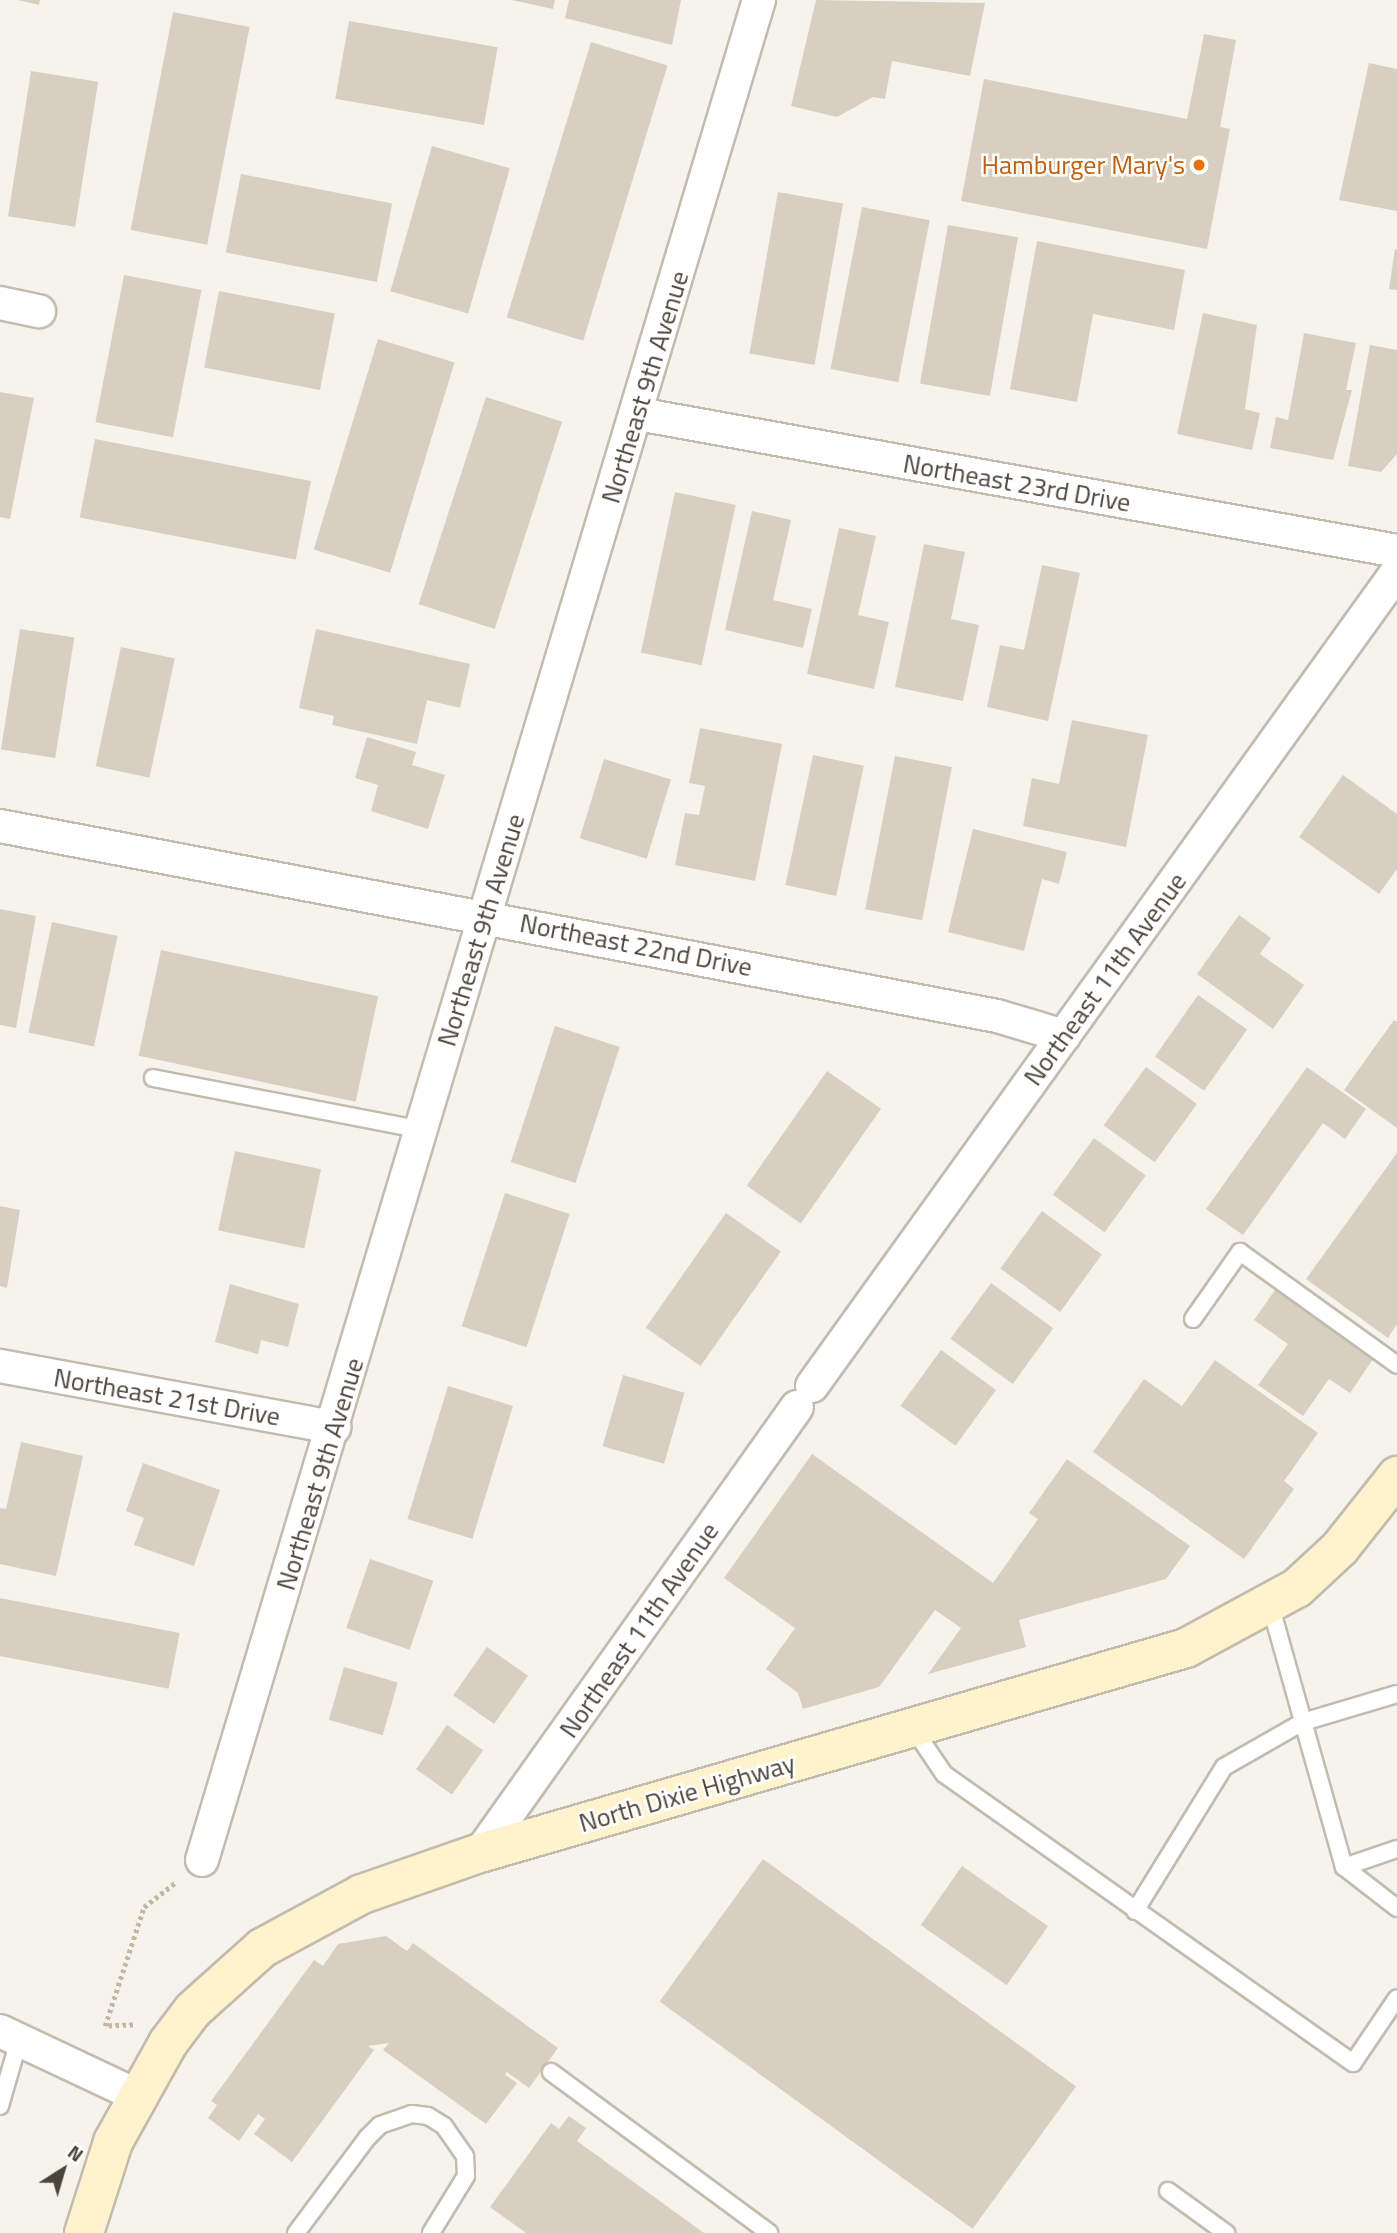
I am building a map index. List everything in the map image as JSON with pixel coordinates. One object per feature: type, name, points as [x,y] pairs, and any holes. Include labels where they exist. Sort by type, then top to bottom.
[{"type":"street","name":"Northeast 9th Avenue","points":[[202,1860],[638,414],[759,0]]},
{"type":"street","points":[[0,303],[38,311]]},
{"type":"street","name":"Northeast 23rd Drive","points":[[638,414],[1397,551]]},
{"type":"street","name":"Northeast 11th Avenue","points":[[480,1853],[1397,572]]},
{"type":"street","name":"Northeast 22nd Drive","points":[[0,826],[485,916],[997,1016],[1064,1036]]},
{"type":"street","name":"Northeast 21st Drive","points":[[0,1366],[334,1427]]},
{"type":"street","name":"North Dixie Highway","points":[[84,2233],[113,2142],[136,2095],[193,2010],[262,1948],[362,1894],[480,1853],[1186,1648],[1297,1588],[1340,1548],[1397,1475]]},
{"type":"street","points":[[10,2035],[136,2095]]},
{"type":"lane","points":[[153,1078],[422,1130]]},
{"type":"lane","points":[[1193,1319],[1240,1252],[1397,1365]]},
{"type":"lane","points":[[1270,1604],[1344,1867],[1397,1908]]},
{"type":"lane","points":[[1135,1912],[1224,1767],[1303,1722],[1397,1694]]},
{"type":"lane","points":[[913,1728],[944,1774],[1135,1912],[1353,2063],[1397,1998]]},
{"type":"lane","points":[[1344,1867],[1397,1849]]},
{"type":"lane","points":[[0,2106],[10,2035]]},
{"type":"lane","points":[[551,2072],[769,2233]]},
{"type":"lane","points":[[296,2233],[366,2138],[380,2125],[412,2114],[428,2116],[444,2126],[465,2156],[467,2176],[431,2233]]},
{"type":"lane","points":[[1168,2191],[1226,2233]]},
{"type":"path","points":[[141,2024],[105,2026],[144,1908],[202,1860]]},
{"type":"building","points":[[18,0],[40,0],[39,5]]},
{"type":"building","points":[[512,0],[555,0],[553,9]]},
{"type":"building","points":[[569,0],[681,0],[672,45],[565,18]]},
{"type":"building","points":[[816,0],[985,3],[970,76],[892,61],[885,99],[873,97],[837,117],[791,106]]},
{"type":"building","points":[[173,12],[250,27],[207,245],[131,230]]},
{"type":"building","points":[[349,21],[498,47],[484,125],[335,99]]},
{"type":"building","points":[[1204,34],[1236,40],[1220,127],[1230,129],[1207,249],[961,201],[984,79],[1187,119]]},
{"type":"building","points":[[591,42],[668,65],[583,341],[507,317]]},
{"type":"building","points":[[1369,63],[1397,69],[1397,211],[1339,200]]},
{"type":"building","points":[[31,71],[98,82],[75,227],[8,216]]},
{"type":"building","points":[[432,146],[510,168],[468,313],[390,291]]},
{"type":"building","points":[[241,174],[392,203],[377,282],[226,253]]},
{"type":"building","points":[[778,192],[843,203],[815,365],[750,354]]},
{"type":"building","points":[[862,207],[930,220],[898,382],[831,369]]},
{"type":"building","points":[[948,225],[1018,237],[990,396],[920,384]]},
{"type":"building","points":[[1037,241],[1185,270],[1174,330],[1093,314],[1077,402],[1010,389]]},
{"type":"building","points":[[1395,249],[1397,250],[1397,290],[1389,289]]},
{"type":"building","points":[[124,275],[202,290],[173,437],[95,422]]},
{"type":"building","points":[[219,291],[335,314],[320,390],[204,368]]},
{"type":"building","points":[[1203,313],[1257,325],[1245,409],[1260,413],[1252,450],[1177,434]]},
{"type":"building","points":[[1304,333],[1356,343],[1346,390],[1352,390],[1333,460],[1270,448],[1276,417],[1288,420]]},
{"type":"building","points":[[378,339],[455,362],[390,573],[314,549]]},
{"type":"building","points":[[1370,345],[1397,350],[1397,454],[1381,472],[1348,466]]},
{"type":"building","points":[[0,392],[34,398],[10,519],[0,517]]},
{"type":"building","points":[[486,397],[562,422],[495,629],[419,604]]},
{"type":"building","points":[[95,439],[311,481],[296,560],[80,518]]},
{"type":"building","points":[[675,492],[736,505],[702,665],[641,652]]},
{"type":"building","points":[[752,511],[791,520],[773,600],[812,609],[803,648],[725,630]]},
{"type":"building","points":[[839,528],[876,536],[858,615],[889,622],[874,689],[807,674]]},
{"type":"building","points":[[924,544],[965,552],[951,619],[979,625],[963,701],[895,687]]},
{"type":"building","points":[[1042,565],[1080,573],[1048,721],[987,707],[1000,645],[1024,650]]},
{"type":"building","points":[[20,629],[74,638],[55,758],[1,749]]},
{"type":"building","points":[[316,629],[470,664],[460,708],[427,700],[417,744],[332,725],[334,716],[299,708]]},
{"type":"building","points":[[121,647],[175,658],[149,778],[96,766]]},
{"type":"building","points":[[1072,720],[1148,735],[1126,847],[1023,826],[1032,778],[1059,784]]},
{"type":"building","points":[[700,728],[782,744],[755,881],[675,865],[685,813],[699,815],[705,786],[689,783]]},
{"type":"building","points":[[367,737],[416,752],[412,765],[445,775],[428,829],[371,811],[378,785],[355,778]]},
{"type":"building","points":[[813,755],[864,766],[836,896],[785,885]]},
{"type":"building","points":[[895,756],[952,767],[922,920],[865,909]]},
{"type":"building","points":[[604,759],[671,779],[647,859],[580,838]]},
{"type":"building","points":[[1343,775],[1397,814],[1397,869],[1379,894],[1299,837]]},
{"type":"building","points":[[973,829],[1067,852],[1059,884],[1042,879],[1024,951],[948,932]]},
{"type":"building","points":[[0,909],[36,916],[16,1028],[0,1025]]},
{"type":"building","points":[[1239,915],[1271,938],[1260,954],[1304,985],[1273,1029],[1197,974]]},
{"type":"building","points":[[52,922],[118,936],[94,1046],[29,1033]]},
{"type":"building","points":[[161,950],[378,996],[356,1102],[139,1056]]},
{"type":"building","points":[[1198,995],[1247,1029],[1204,1091],[1155,1056]]},
{"type":"building","points":[[1394,1020],[1397,1022],[1397,1128],[1344,1090]]},
{"type":"building","points":[[555,1026],[620,1047],[575,1183],[511,1162]]},
{"type":"building","points":[[1146,1067],[1197,1104],[1155,1162],[1104,1125]]},
{"type":"building","points":[[1307,1067],[1366,1109],[1345,1139],[1323,1123],[1243,1235],[1206,1209]]},
{"type":"building","points":[[827,1071],[881,1109],[801,1224],[747,1186]]},
{"type":"building","points":[[1094,1138],[1146,1176],[1105,1232],[1053,1195]]},
{"type":"building","points":[[235,1151],[321,1169],[304,1249],[218,1230]]},
{"type":"building","points":[[1397,1153],[1397,1324],[1388,1338],[1306,1279]]},
{"type":"building","points":[[505,1193],[570,1214],[526,1347],[462,1326]]},
{"type":"building","points":[[0,1206],[20,1210],[7,1288],[0,1286]]},
{"type":"building","points":[[1042,1211],[1102,1254],[1060,1312],[1000,1268]]},
{"type":"building","points":[[726,1213],[781,1251],[701,1366],[646,1328]]},
{"type":"building","points":[[991,1283],[1053,1328],[1013,1384],[950,1339]]},
{"type":"building","points":[[230,1284],[299,1304],[288,1347],[261,1340],[258,1354],[215,1342]]},
{"type":"building","points":[[1275,1290],[1373,1359],[1350,1393],[1329,1379],[1303,1416],[1258,1385],[1288,1344],[1254,1320]]},
{"type":"building","points":[[941,1350],[996,1390],[955,1446],[900,1406]]},
{"type":"building","points":[[1215,1360],[1318,1433],[1284,1481],[1294,1489],[1244,1559],[1093,1452],[1144,1379],[1182,1406]]},
{"type":"building","points":[[623,1375],[685,1393],[664,1464],[603,1446]]},
{"type":"building","points":[[448,1386],[513,1406],[472,1539],[407,1519]]},
{"type":"building","points":[[21,1442],[83,1456],[56,1576],[0,1564],[0,1508],[6,1509]]},
{"type":"building","points":[[812,1454],[993,1583],[1038,1519],[1029,1513],[1067,1459],[1190,1546],[1166,1579],[1019,1620],[1026,1647],[928,1674],[961,1628],[935,1610],[879,1687],[803,1709],[798,1693],[766,1669],[795,1628],[724,1578]]},
{"type":"building","points":[[143,1463],[220,1490],[194,1566],[134,1545],[144,1518],[126,1511]]},
{"type":"building","points":[[370,1559],[433,1581],[410,1650],[346,1628]]},
{"type":"building","points":[[0,1598],[180,1633],[169,1689],[0,1656]]},
{"type":"building","points":[[487,1647],[528,1676],[494,1724],[453,1695]]},
{"type":"building","points":[[344,1667],[398,1682],[383,1735],[329,1720]]},
{"type":"building","points":[[447,1725],[483,1750],[452,1794],[416,1769]]},
{"type":"building","points":[[763,1859],[1076,2086],[973,2229],[660,2001]]},
{"type":"building","points":[[962,1866],[1048,1926],[1007,1985],[921,1925]]},
{"type":"building","points":[[386,1936],[407,1951],[413,1943],[558,2048],[529,2088],[507,2072],[505,2075],[517,2083],[486,2124],[383,2050],[389,2043],[368,2046],[374,2050],[292,2162],[254,2134],[265,2119],[258,2114],[239,2141],[208,2118],[217,2105],[211,2101],[314,1960],[323,1966],[338,1944]]},
{"type":"building","points":[[569,2116],[586,2128],[577,2141],[704,2233],[526,2233],[490,2207],[551,2123],[559,2129]]},
{"type":"place","name":"Hamburger Mary's","points":[[1199,165]]}]
